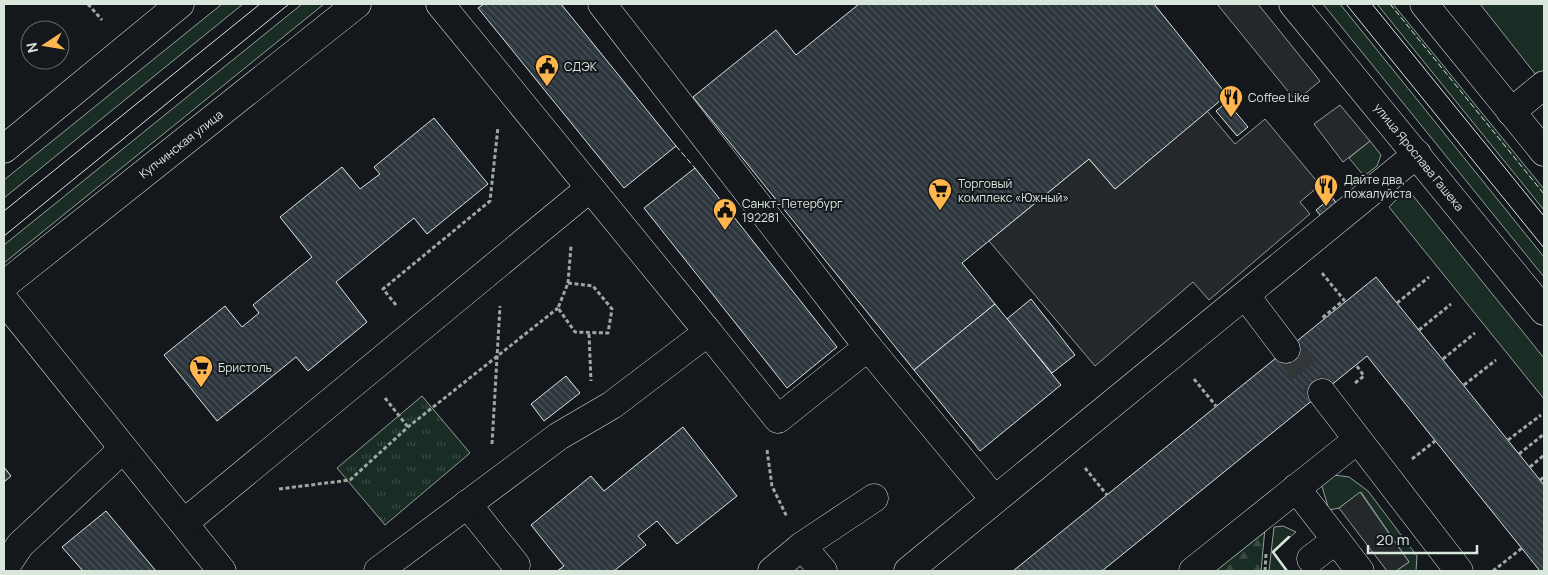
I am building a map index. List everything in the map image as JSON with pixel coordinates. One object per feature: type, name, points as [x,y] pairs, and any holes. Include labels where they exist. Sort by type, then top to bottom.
[{"type":"street","points":[[4,149],[180,4]]},
{"type":"street","name":"Купчинская улица","points":[[4,285],[358,4]]},
{"type":"street","points":[[440,4],[778,419],[868,347]]},
{"type":"street","points":[[602,4],[868,347],[994,499]]},
{"type":"street","name":"улица Ярослава Гашека","points":[[1293,4],[1418,154],[1544,311]]},
{"type":"street","points":[[1424,4],[1544,152]]},
{"type":"street","points":[[1511,112],[1544,85]]},
{"type":"street","points":[[908,571],[1418,154]]},
{"type":"street","points":[[184,523],[590,188]]},
{"type":"street","points":[[1246,296],[1286,349]]},
{"type":"street","points":[[4,300],[222,571]]},
{"type":"street","points":[[378,571],[559,436],[612,405],[708,332]]},
{"type":"street","points":[[1322,393],[1452,569]]},
{"type":"street","points":[[1193,571],[1357,440]]},
{"type":"street","points":[[4,569],[20,545],[123,449]]},
{"type":"street","points":[[1296,488],[1360,571]]},
{"type":"street","points":[[772,571],[802,546],[874,498]]},
{"type":"street","points":[[467,504],[516,565]]},
{"type":"street","points":[[1311,559],[1336,540]]},
{"type":"street","points":[[802,546],[823,571]]},
{"type":"path","points":[[88,4],[102,20]]},
{"type":"path","points":[[417,331],[383,289],[490,201],[499,122]]},
{"type":"path","points":[[1321,271],[1344,300],[1322,318],[1324,319]]},
{"type":"path","points":[[1397,303],[1429,278]]},
{"type":"path","points":[[276,489],[350,480],[408,427],[496,355],[558,308],[568,283],[593,286],[612,309],[608,333],[589,334],[575,332],[558,308]]},
{"type":"path","points":[[492,444],[500,297]]},
{"type":"path","points":[[1419,330],[1451,304]]},
{"type":"path","points":[[1442,359],[1475,333]]},
{"type":"path","points":[[589,334],[591,385]]},
{"type":"path","points":[[1464,386],[1496,360]]},
{"type":"path","points":[[380,393],[408,427]]},
{"type":"path","points":[[1508,440],[1541,415]]},
{"type":"path","points":[[1519,454],[1544,434]]},
{"type":"path","points":[[766,447],[772,486],[787,517]]},
{"type":"path","points":[[1530,467],[1544,455]]},
{"type":"path","points":[[1540,480],[1544,477]]},
{"type":"path","points":[[1493,571],[1522,548]]},
{"type":"green space","points":[[222,4],[243,4],[4,198],[4,180]]},
{"type":"green space","points":[[302,4],[324,4],[4,263],[4,245]]},
{"type":"green space","points":[[1323,4],[1340,4],[1544,257],[1544,277]]},
{"type":"green space","points":[[1377,4],[1393,4],[1544,189],[1544,210]]},
{"type":"green space","points":[[1480,4],[1544,4],[1544,71],[1536,75]]},
{"type":"green space","points":[[1370,141],[1381,155],[1377,166],[1364,176],[1349,158]]},
{"type":"green space","points":[[1410,192],[1544,358],[1544,399],[1389,207],[1401,195]]},
{"type":"green space","points":[[422,396],[470,453],[385,525],[337,468]]},
{"type":"green space","points":[[1334,475],[1349,477],[1368,491],[1417,556],[1416,571],[1396,571],[1409,562],[1361,492],[1339,508],[1329,510],[1321,483]]},
{"type":"green space","points":[[1283,526],[1296,532],[1273,552],[1287,571],[1269,571],[1274,527]]},
{"type":"green space","points":[[1265,528],[1261,571],[1211,571]]},
{"type":"shaded area","points":[[1217,4],[1258,4],[1320,81],[1296,101]]},
{"type":"shaded area","points":[[1340,105],[1370,141],[1343,162],[1314,124]]},
{"type":"shaded area","points":[[1207,111],[1235,144],[1265,119],[1320,185],[1300,202],[1310,214],[1209,300],[1193,282],[1095,366],[989,241],[1089,159],[1115,189]]},
{"type":"shaded area","points":[[1360,492],[1409,562],[1396,571],[1387,571],[1339,508]]},
{"type":"building","points":[[484,4],[561,4],[676,146],[624,188],[478,8]]},
{"type":"building","points":[[859,4],[1154,4],[1227,95],[1115,189],[1089,159],[962,263],[995,304],[914,370],[693,97],[776,30],[796,55]]},
{"type":"building","points":[[1227,102],[1248,127],[1237,136],[1216,111]]},
{"type":"building","points":[[434,118],[488,184],[427,234],[414,218],[336,282],[367,322],[308,371],[296,357],[217,421],[164,355],[225,306],[242,327],[259,313],[253,305],[312,257],[280,217],[342,167],[360,189],[380,174],[374,167]]},
{"type":"building","points":[[695,168],[837,347],[787,388],[644,208]]},
{"type":"building","name":"Дайте два, пожалуйста","points":[[1332,197],[1337,204],[1321,216],[1316,210]]},
{"type":"building","points":[[1376,277],[1544,485],[1544,571],[1540,571],[1367,356],[1102,571],[1013,571]]},
{"type":"building","points":[[1031,299],[1075,355],[1052,373],[1007,319]]},
{"type":"building","points":[[995,304],[1061,385],[980,451],[914,370]]},
{"type":"building","points":[[566,376],[580,393],[544,421],[531,404]]},
{"type":"building","points":[[683,427],[737,496],[677,544],[657,521],[638,536],[646,545],[614,571],[557,571],[564,566],[531,525],[591,476],[604,491]]},
{"type":"building","points":[[4,467],[11,476],[4,482]]},
{"type":"building","points":[[106,511],[156,571],[83,571],[62,547]]},
{"type":"tunnel","points":[[1286,349],[1322,393]]},
{"type":"tram line","points":[[4,211],[260,4]]},
{"type":"tram line","points":[[4,236],[289,4]]},
{"type":"tram line","points":[[1346,4],[1544,248]]},
{"type":"tram line","points":[[1372,4],[1544,216]]},
{"type":"fence","points":[[1390,4],[1544,194]]},
{"type":"fence","points":[[676,146],[695,168]]},
{"type":"wall","points":[[1287,571],[1273,552],[1289,537]]},
{"type":"place","name":"СДЭК","points":[[547,87]]},
{"type":"place","name":"Coffee Like","points":[[1231,118]]},
{"type":"place","name":"Дайте два, пожалуйста","points":[[1326,207]]},
{"type":"place","name":"Торговый комплекс «Южный»","points":[[940,211]]},
{"type":"place","name":"Санкт-Петербург 192281","points":[[725,231]]},
{"type":"place","name":"Бристоль","points":[[201,388]]}]
